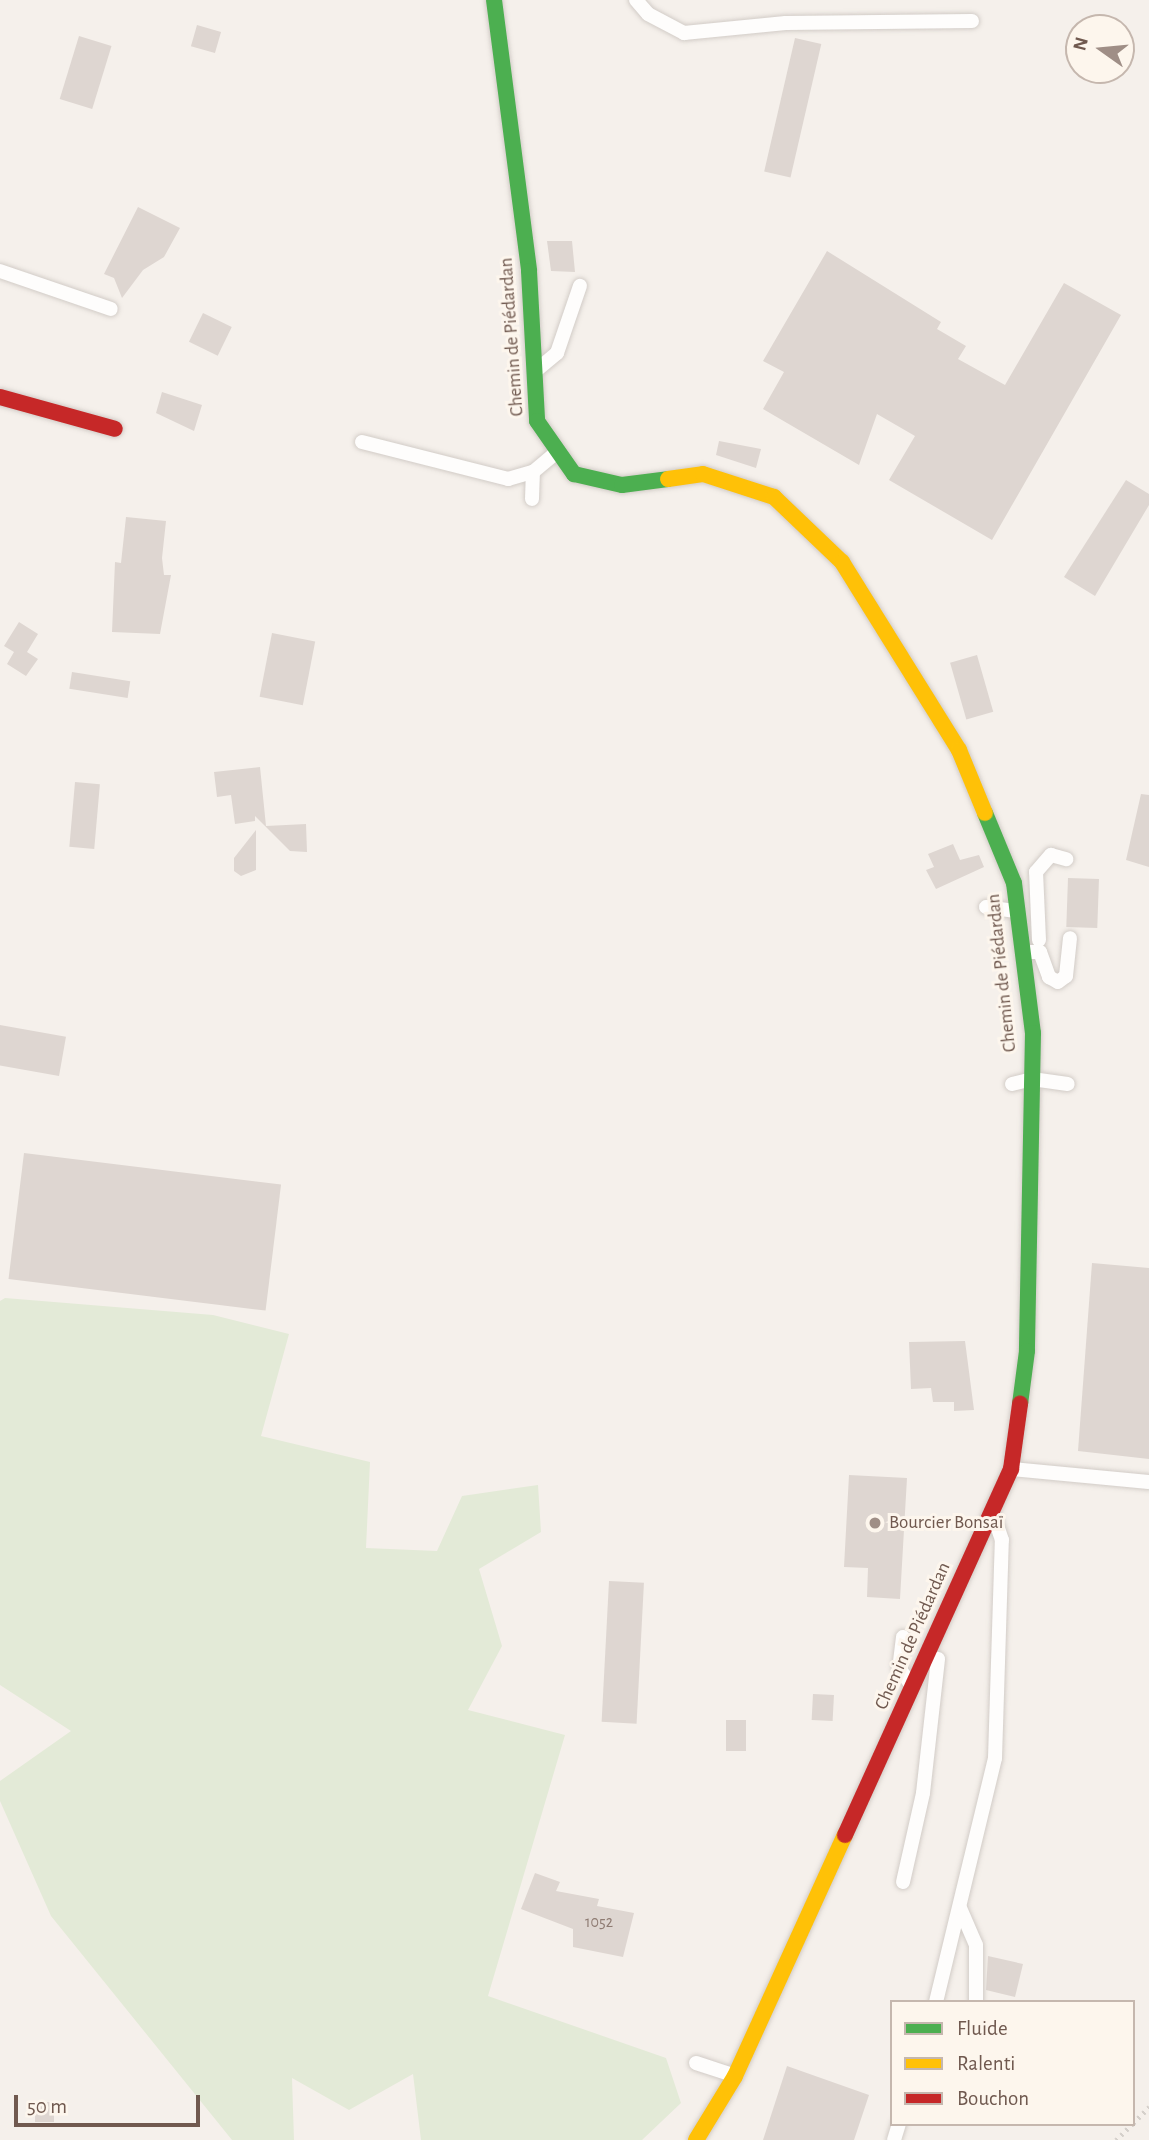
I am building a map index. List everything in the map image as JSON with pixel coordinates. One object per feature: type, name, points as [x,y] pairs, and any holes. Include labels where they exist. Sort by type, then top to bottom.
[{"type":"street","name":"Chemin de Piédardan","points":[[494,0],[528,271],[537,421],[574,474],[622,485],[703,474],[774,488],[842,562],[959,750],[1014,883],[1033,1033],[1027,1351],[1011,1469],[914,1687],[734,2076],[696,2140]]},
{"type":"street","points":[[0,397],[115,429]]},
{"type":"lane","points":[[636,0],[648,14],[684,33],[786,23],[972,21]]},
{"type":"lane","points":[[0,271],[111,309]]},
{"type":"lane","points":[[534,372],[557,353],[580,286]]},
{"type":"lane","points":[[362,442],[508,479],[533,472],[558,451]]},
{"type":"lane","points":[[533,472],[533,499]]},
{"type":"lane","points":[[1066,859],[1051,855],[1036,872],[1040,952],[1049,977],[1058,982],[1066,976],[1070,938]]},
{"type":"lane","points":[[986,906],[1017,911]]},
{"type":"lane","points":[[1023,952],[1040,952]]},
{"type":"lane","points":[[1012,1084],[1032,1079],[1068,1084]]},
{"type":"lane","points":[[994,1460],[1011,1469],[1149,1482]]},
{"type":"lane","points":[[937,2000],[995,1758],[1002,1541],[992,1512]]},
{"type":"lane","points":[[903,1637],[899,1668],[914,1687]]},
{"type":"lane","points":[[903,1882],[923,1793],[939,1665],[936,1637]]},
{"type":"lane","points":[[960,1908],[976,1945],[976,2000]]},
{"type":"lane","points":[[696,2063],[734,2076]]},
{"type":"path","points":[[1135,2122],[1149,2107]]},
{"type":"path","points":[[1116,2140],[1131,2126]]},
{"type":"green space","points":[[5,1298],[213,1315],[289,1334],[261,1436],[370,1462],[366,1548],[437,1551],[462,1496],[538,1485],[541,1532],[479,1569],[502,1646],[468,1710],[565,1735],[488,1996],[666,2058],[681,2103],[642,2140],[421,2140],[413,2074],[349,2110],[292,2078],[294,2140],[232,2140],[51,1916],[0,1801],[0,1781],[71,1731],[0,1685],[0,1301]]},
{"type":"building","points":[[197,25],[221,32],[215,53],[191,46]]},
{"type":"building","points":[[79,36],[112,46],[92,109],[60,99]]},
{"type":"building","points":[[795,38],[821,44],[790,178],[764,171]]},
{"type":"building","points":[[138,207],[180,228],[164,257],[143,270],[122,298],[114,278],[104,274]]},
{"type":"building","points":[[547,241],[572,241],[575,272],[551,271]]},
{"type":"building","points":[[827,251],[941,322],[937,329],[966,346],[958,359],[1005,385],[1064,283],[1121,315],[992,540],[889,480],[915,436],[877,414],[859,465],[763,409],[784,372],[763,361]]},
{"type":"building","points":[[203,313],[232,327],[218,356],[189,342]]},
{"type":"building","points":[[162,392],[202,405],[194,431],[156,413]]},
{"type":"building","points":[[719,441],[761,449],[756,468],[716,455]]},
{"type":"building","points":[[1126,480],[1149,494],[1149,505],[1095,596],[1064,577]]},
{"type":"building","points":[[126,517],[166,521],[162,558],[164,575],[171,575],[160,634],[112,632],[115,562],[121,563]]},
{"type":"building","points":[[19,622],[38,634],[27,652],[38,659],[26,676],[7,664],[14,652],[4,646]]},
{"type":"building","points":[[272,633],[315,641],[303,705],[260,697]]},
{"type":"building","points":[[977,655],[993,712],[966,719],[950,663]]},
{"type":"building","points":[[72,672],[130,681],[128,698],[69,689]]},
{"type":"building","points":[[260,767],[266,826],[306,824],[307,852],[290,851],[255,816],[255,821],[235,824],[231,795],[217,797],[214,772]]},
{"type":"building","points":[[75,782],[100,784],[94,849],[69,847]]},
{"type":"building","points":[[1141,794],[1149,795],[1149,867],[1126,860]]},
{"type":"building","points":[[256,830],[256,870],[241,876],[234,871],[234,858]]},
{"type":"building","points":[[953,844],[960,860],[979,855],[984,867],[936,889],[926,870],[934,867],[928,854]]},
{"type":"building","points":[[1068,878],[1099,879],[1097,928],[1066,927]]},
{"type":"building","points":[[0,1025],[66,1037],[59,1076],[0,1066]]},
{"type":"building","points":[[24,1153],[281,1185],[266,1311],[9,1279]]},
{"type":"building","points":[[1092,1263],[1149,1268],[1149,1459],[1078,1451]]},
{"type":"building","points":[[965,1341],[974,1410],[954,1411],[954,1402],[933,1402],[931,1388],[911,1389],[909,1342]]},
{"type":"building","name":"Bourcier Bonsaï","points":[[849,1475],[907,1478],[900,1599],[867,1597],[868,1568],[844,1567]]},
{"type":"building","points":[[609,1581],[644,1583],[637,1724],[602,1722]]},
{"type":"building","points":[[813,1694],[834,1695],[833,1721],[812,1720]]},
{"type":"building","points":[[726,1720],[746,1720],[746,1751],[726,1751]]},
{"type":"building","points":[[535,1873],[560,1882],[556,1891],[599,1899],[597,1906],[634,1913],[623,1957],[573,1947],[573,1929],[521,1909]]},
{"type":"building","points":[[988,1956],[1023,1964],[1015,1997],[986,1990]]},
{"type":"building","points":[[787,2066],[869,2095],[854,2140],[763,2140]]},
{"type":"building","points":[[35,2102],[54,2102],[54,2122],[35,2122]]},
{"type":"traffic: fast","points":[[494,0],[529,271],[537,421],[574,474],[622,485],[668,479]]},
{"type":"traffic: fast","points":[[985,813],[1014,883],[1033,1033],[1027,1351],[1020,1404]]},
{"type":"traffic: slow","points":[[668,479],[703,474],[774,497],[842,562],[959,750],[985,813]]},
{"type":"traffic: slow","points":[[696,2140],[735,2076],[845,1835]]},
{"type":"traffic: jam","points":[[0,397],[115,429]]},
{"type":"traffic: jam","points":[[845,1835],[1011,1469],[1020,1404]]},
{"type":"place","name":"Bourcier Bonsaï","points":[[875,1523]]}]
